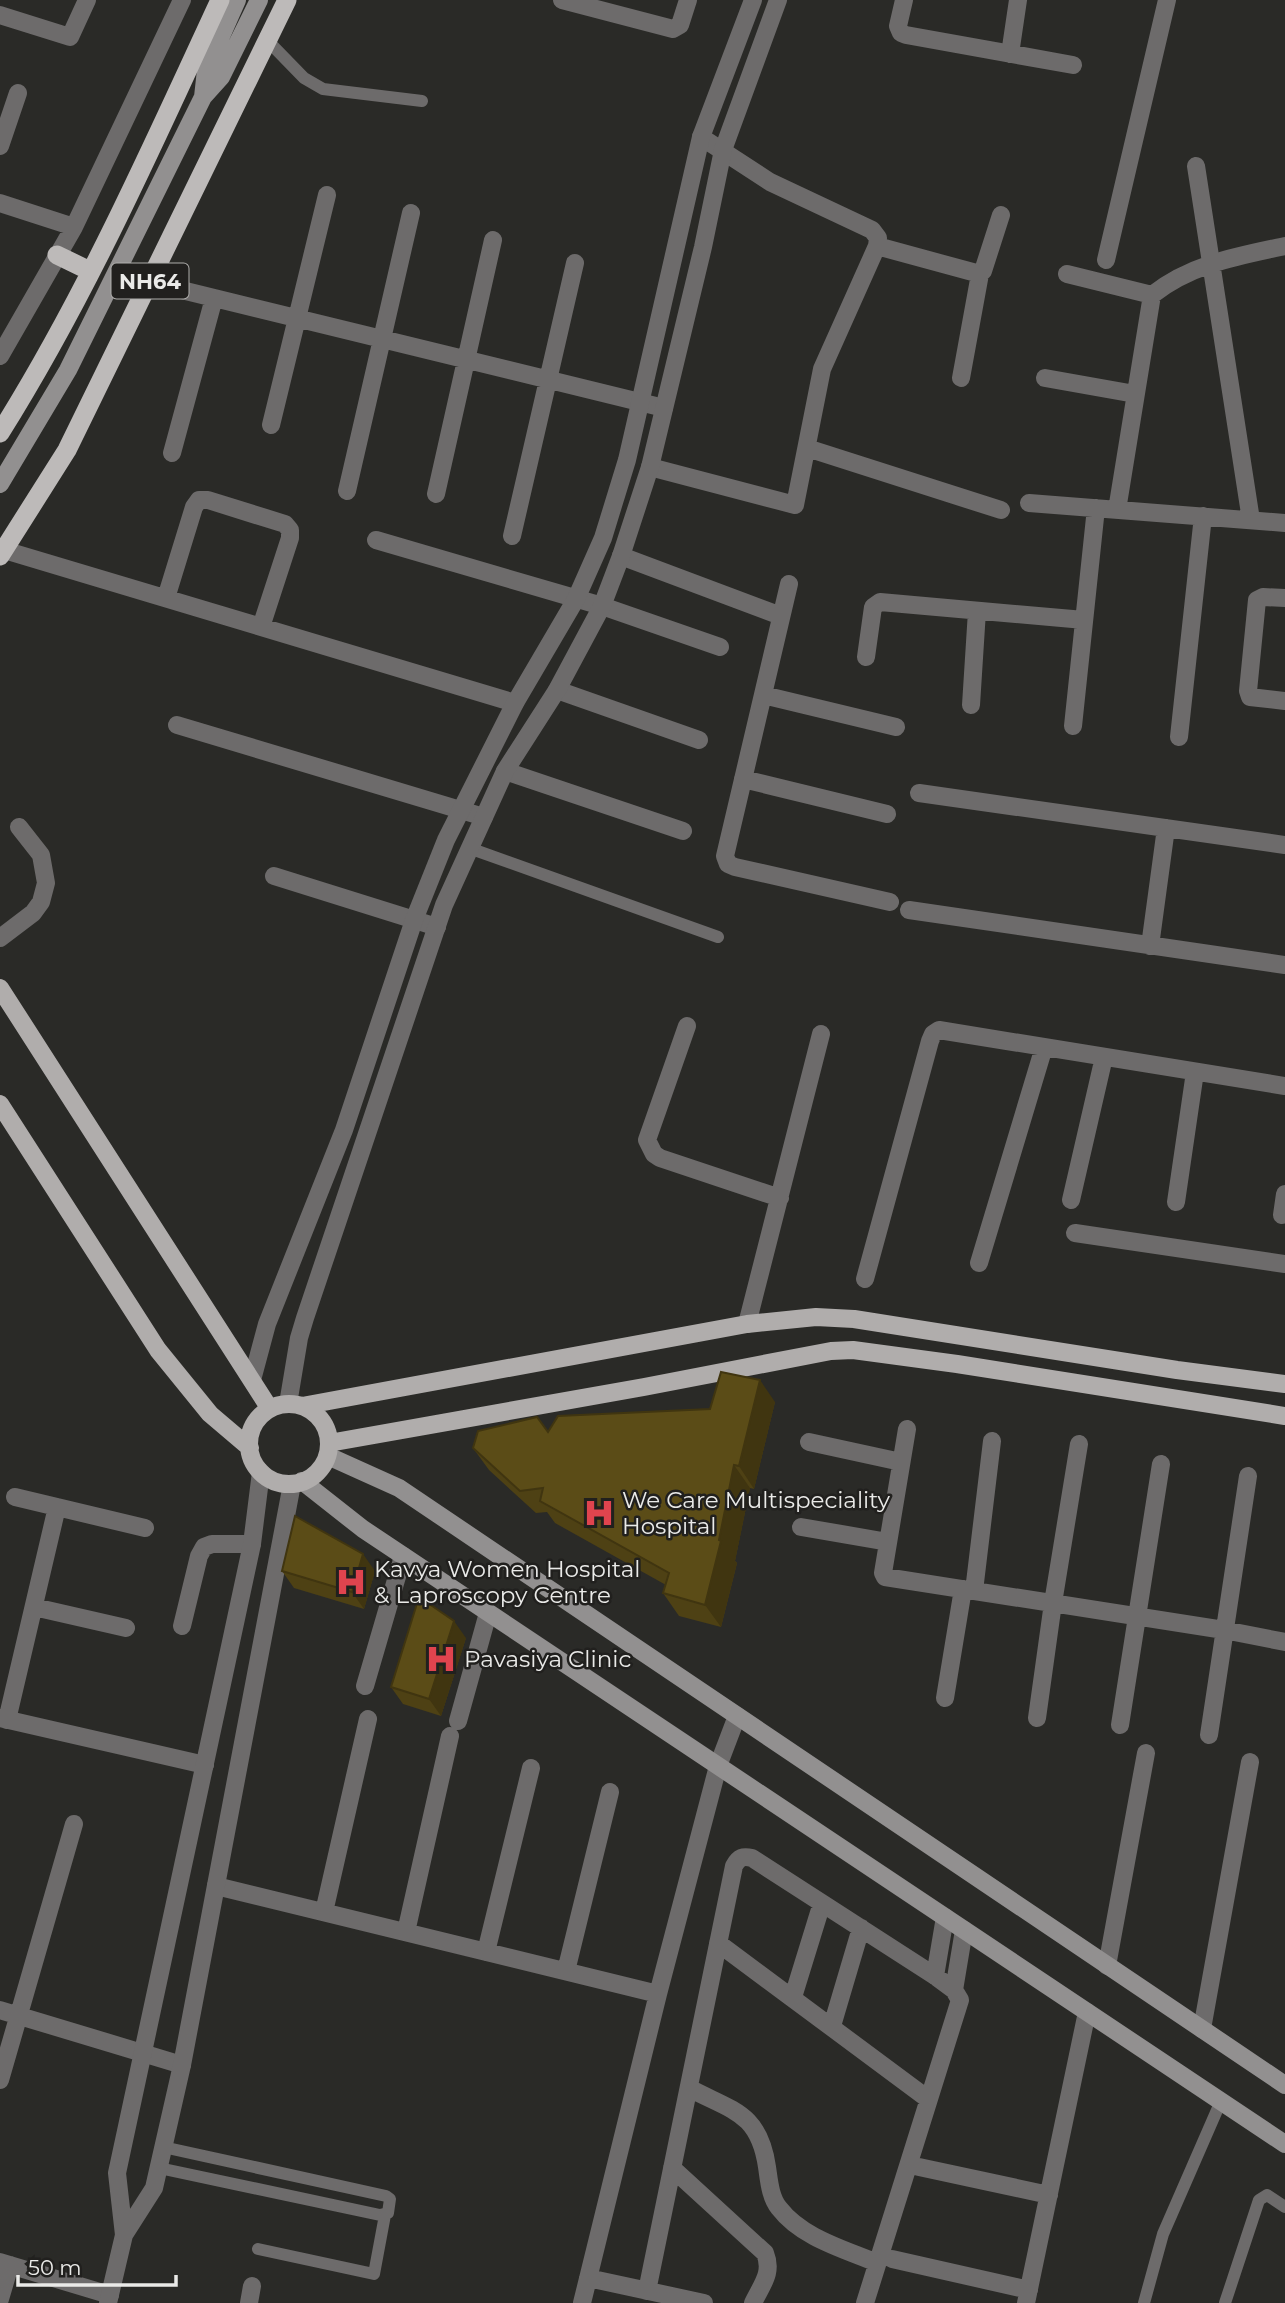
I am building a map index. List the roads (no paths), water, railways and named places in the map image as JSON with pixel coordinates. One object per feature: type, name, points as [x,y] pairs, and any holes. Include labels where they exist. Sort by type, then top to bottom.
[{"type":"highway","name":"NH64","points":[[0,433],[46,355],[90,271],[220,0]]},
{"type":"highway","name":"NH64","points":[[2,553],[67,450],[287,0]]},
{"type":"highway","points":[[57,255],[90,271]]},
{"type":"main road","points":[[203,97],[206,70],[237,0]]},
{"type":"main road","points":[[0,484],[68,370],[203,97],[221,77],[259,0]]},
{"type":"main road","points":[[0,988],[270,1409]]},
{"type":"main road","points":[[0,1104],[158,1350],[210,1414],[250,1448]]},
{"type":"main road","points":[[1285,1384],[1177,1370],[854,1319],[816,1317],[747,1324],[270,1409],[260,1416],[254,1425],[250,1448],[253,1461],[270,1479],[297,1483],[1285,2144]]},
{"type":"main road","points":[[328,1449],[831,1350],[853,1350],[957,1364],[1285,1416]]},
{"type":"main road","points":[[295,1405],[313,1412],[321,1420],[327,1431],[328,1449],[318,1472],[297,1483]]},
{"type":"main road","points":[[328,1449],[399,1488],[1285,2085]]},
{"type":"street","points":[[0,15],[70,37],[87,0]]},
{"type":"street","points":[[0,356],[74,227],[182,0]]},
{"type":"street","points":[[562,0],[673,29],[680,25],[688,0]]},
{"type":"street","points":[[252,1380],[267,1325],[344,1130],[414,920],[460,810],[515,704],[576,599],[603,538],[627,460],[701,137],[753,0]]},
{"type":"street","points":[[295,1405],[299,1338],[437,927],[469,848],[505,771],[557,690],[601,606],[621,556],[664,408],[703,247],[723,150],[778,0]]},
{"type":"street","points":[[904,0],[898,26],[901,33],[1073,65]]},
{"type":"street","points":[[1010,54],[1018,0]]},
{"type":"street","points":[[1106,260],[1167,0]]},
{"type":"street","points":[[0,146],[18,93]]},
{"type":"street","points":[[649,467],[795,505],[825,359],[877,246],[878,238],[872,230],[769,182],[701,137]]},
{"type":"street","points":[[1196,166],[1251,520]]},
{"type":"street","points":[[271,425],[327,195]]},
{"type":"street","points":[[0,203],[74,227]]},
{"type":"street","points":[[347,491],[411,213]]},
{"type":"street","points":[[961,378],[980,274],[1001,215]]},
{"type":"street","points":[[436,494],[493,240]]},
{"type":"street","points":[[877,246],[980,274]]},
{"type":"street","points":[[1118,510],[1152,295],[1211,262],[1285,246]]},
{"type":"street","points":[[512,536],[575,263]]},
{"type":"street","points":[[1067,274],[1152,295]]},
{"type":"street","points":[[149,282],[664,408]]},
{"type":"street","points":[[172,453],[214,298]]},
{"type":"street","points":[[1045,378],[1135,394]]},
{"type":"street","points":[[807,448],[1001,510]]},
{"type":"street","points":[[166,598],[194,507],[199,500],[208,500],[285,524],[290,530],[290,538],[261,627]]},
{"type":"street","points":[[1029,503],[1285,523]]},
{"type":"street","points":[[1073,726],[1096,508]]},
{"type":"street","points":[[1179,737],[1203,516]]},
{"type":"street","points":[[376,540],[601,606],[720,647]]},
{"type":"street","points":[[2,553],[166,598],[515,704]]},
{"type":"street","points":[[621,556],[782,616]]},
{"type":"street","points":[[789,584],[725,856],[728,864],[735,867],[890,902]]},
{"type":"street","points":[[1285,598],[1264,597],[1257,600],[1248,691],[1250,697],[1257,699],[1285,701]]},
{"type":"street","points":[[866,657],[876,604],[1084,620]]},
{"type":"street","points":[[971,705],[977,611]]},
{"type":"street","points":[[557,690],[699,740]]},
{"type":"street","points":[[763,695],[896,727]]},
{"type":"street","points":[[177,725],[484,817]]},
{"type":"street","points":[[505,771],[683,831]]},
{"type":"street","points":[[743,779],[887,814]]},
{"type":"street","points":[[919,793],[1285,845]]},
{"type":"street","points":[[0,938],[33,913],[41,902],[46,883],[41,855],[19,827]]},
{"type":"street","points":[[1150,946],[1166,828]]},
{"type":"street","points":[[274,876],[437,927]]},
{"type":"street","points":[[909,910],[1285,965]]},
{"type":"street","points":[[687,1026],[647,1140],[649,1147],[660,1158],[779,1198]]},
{"type":"street","points":[[865,1279],[933,1034],[939,1030],[1285,1086]]},
{"type":"street","points":[[747,1324],[821,1034]]},
{"type":"street","points":[[979,1263],[1044,1047]]},
{"type":"street","points":[[1071,1200],[1104,1057]]},
{"type":"street","points":[[1176,1202],[1195,1072]]},
{"type":"street","points":[[1282,1215],[1285,1194]]},
{"type":"street","points":[[1075,1233],[1285,1264]]},
{"type":"street","points":[[907,1429],[883,1573],[885,1577],[1053,1602],[1285,1642]]},
{"type":"street","points":[[809,1441],[901,1462]]},
{"type":"street","points":[[945,1698],[969,1590],[992,1441]]},
{"type":"street","points":[[1037,1718],[1079,1444]]},
{"type":"street","points":[[1120,1725],[1161,1464]]},
{"type":"street","points":[[124,2235],[117,2173],[252,1544],[261,1472]]},
{"type":"street","points":[[1209,1735],[1248,1476]]},
{"type":"street","points":[[0,2299],[5,2264],[109,2299],[124,2235],[154,2188],[182,2064],[297,1483]]},
{"type":"street","points":[[15,1497],[145,1528]]},
{"type":"street","points":[[57,1507],[4,1719],[205,1765]]},
{"type":"street","points":[[801,1527],[888,1542]]},
{"type":"street","points":[[181,1626],[199,1556],[204,1547],[212,1544],[252,1544]]},
{"type":"street","points":[[365,1686],[403,1556]]},
{"type":"street","points":[[34,1606],[126,1628]]},
{"type":"street","points":[[406,1932],[454,1729],[488,1613]]},
{"type":"street","points":[[582,2303],[658,1994],[718,1766],[737,1716]]},
{"type":"street","points":[[324,1912],[368,1719]]},
{"type":"street","points":[[1107,1966],[1146,1754]]},
{"type":"street","points":[[1202,2029],[1251,1762]]},
{"type":"street","points":[[486,1952],[531,1768]]},
{"type":"street","points":[[566,1971],[610,1792]]},
{"type":"street","points":[[0,2080],[74,1824]]},
{"type":"street","points":[[647,2291],[734,1866],[737,1859],[743,1856],[752,1858],[935,1976],[954,1990],[960,2000],[928,2099],[885,2261],[865,2303]]},
{"type":"street","points":[[216,1886],[658,1994]]},
{"type":"street","points":[[793,1997],[822,1903]]},
{"type":"street","points":[[935,1976],[944,1917]]},
{"type":"street","points":[[832,2026],[860,1928]]},
{"type":"street","points":[[954,1990],[964,1930]]},
{"type":"street","points":[[718,1943],[928,2099]]},
{"type":"street","points":[[0,2010],[182,2064]]},
{"type":"street","points":[[689,2088],[753,2124],[765,2152],[772,2196],[778,2207],[797,2226],[820,2239],[885,2261],[1027,2296],[1087,2012]]},
{"type":"street","points":[[919,2167],[1048,2195]]},
{"type":"street","points":[[672,2168],[765,2253],[769,2264],[767,2274],[753,2303]]},
{"type":"street","points":[[588,2278],[704,2303]]},
{"type":"lane","points":[[267,40],[312,85],[323,89],[422,101]]},
{"type":"lane","points":[[469,848],[718,937]]},
{"type":"lane","points":[[1144,2303],[1163,2234],[1221,2101]]},
{"type":"lane","points":[[163,2147],[390,2199],[374,2274],[258,2249]]},
{"type":"lane","points":[[159,2168],[385,2215]]},
{"type":"lane","points":[[1225,2303],[1259,2200],[1267,2195],[1285,2207]]},
{"type":"place","name":"We Care Multispeciality Hospital","points":[[599,1513]]},
{"type":"place","name":"Kavya Women Hospital & Laproscopy Centre","points":[[351,1582]]},
{"type":"place","name":"Pavasiya Clinic","points":[[441,1659]]}]
